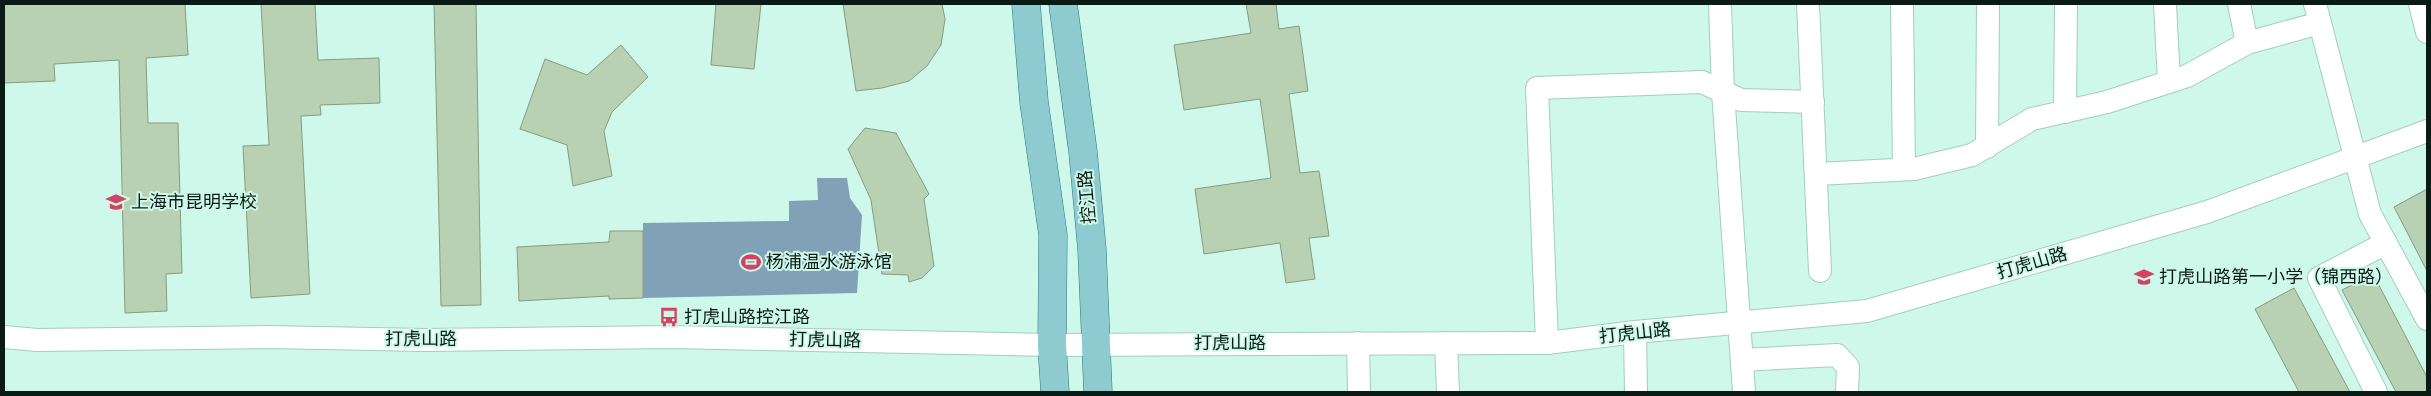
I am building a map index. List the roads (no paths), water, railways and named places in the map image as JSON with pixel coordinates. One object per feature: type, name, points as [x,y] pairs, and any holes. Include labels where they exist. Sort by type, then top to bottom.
[{"type":"main road","points":[[1026,4],[1034,102],[1053,234],[1052,345],[1055,392]]},
{"type":"main road","name":"控江路","points":[[1063,4],[1083,152],[1092,250],[1098,392]]},
{"type":"street","points":[[1720,4],[1723,92],[1744,392]]},
{"type":"street","points":[[1808,4],[1820,271]]},
{"type":"street","points":[[1902,4],[1904,169]]},
{"type":"street","points":[[1987,147],[1988,4]]},
{"type":"street","points":[[2065,112],[2066,4]]},
{"type":"street","points":[[2165,4],[2169,82]]},
{"type":"street","points":[[2239,4],[2247,43]]},
{"type":"street","points":[[2420,4],[2427,32]]},
{"type":"street","points":[[1817,174],[1914,169],[1972,155],[2032,120],[2107,102],[2188,76],[2247,43],[2318,13],[2370,214],[2427,319]]},
{"type":"street","points":[[1547,343],[1537,88],[1702,82],[1741,100],[1813,102]]},
{"type":"street","name":"打虎山路","points":[[4,337],[37,340],[268,337],[424,340],[670,337],[1052,345],[1097,343],[1547,343],[1635,332],[1868,311],[2207,212],[2427,131]]},
{"type":"street","points":[[2376,392],[2319,278],[2386,243]]},
{"type":"street","points":[[1635,332],[1636,392]]},
{"type":"street","points":[[1358,343],[1359,392]]},
{"type":"street","points":[[1446,343],[1448,392]]},
{"type":"street","points":[[1742,360],[1837,355],[1848,367],[1847,392]]},
{"type":"water","name":"杨浦温水游泳馆","points":[[817,178],[847,178],[850,198],[862,215],[857,293],[643,298],[643,223],[789,221],[789,201],[818,200]]},
{"type":"place","name":"上海市昆明学校","points":[[116,202]]},
{"type":"place","name":"杨浦温水游泳馆","points":[[751,262]]},
{"type":"place","name":"打虎山路第一小学（锦西路）","points":[[2144,277]]},
{"type":"place","name":"打虎山路控江路","points":[[669,317]]}]
